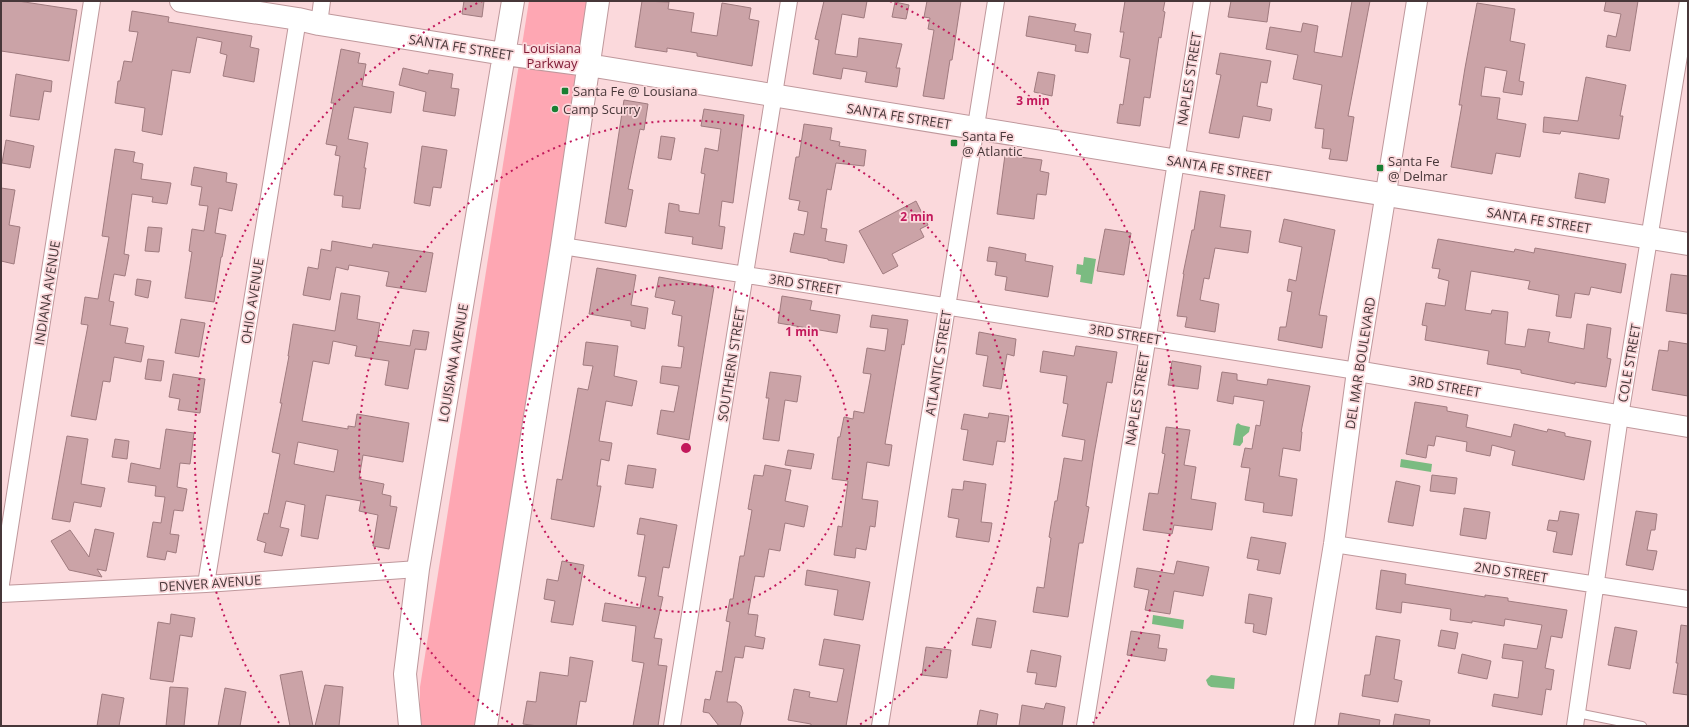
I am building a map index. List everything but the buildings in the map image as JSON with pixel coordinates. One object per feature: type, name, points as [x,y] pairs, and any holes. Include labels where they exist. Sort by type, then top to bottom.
[{"type":"main road","name":"SANTA FE STREET","points":[[181,1],[504,54],[588,65],[1176,162],[1688,244]]},
{"type":"main road","name":"LOUISIANA AVENUE","points":[[410,726],[405,674],[418,569],[513,1]]},
{"type":"main road","points":[[486,726],[562,246],[598,1]]},
{"type":"main road","points":[[397,726],[405,674]]},
{"type":"street","name":"INDIANA AVENUE","points":[[1,584],[92,1]]},
{"type":"street","points":[[318,24],[322,1]]},
{"type":"street","name":"SOUTHERN STREET","points":[[672,726],[789,1]]},
{"type":"street","name":"ATLANTIC STREET","points":[[880,726],[996,1]]},
{"type":"street","name":"NAPLES STREET","points":[[1084,726],[1202,1]]},
{"type":"street","name":"DEL MAR BOULEVARD","points":[[1304,726],[1334,544],[1357,371],[1387,195],[1417,1]]},
{"type":"street","name":"COLE STREET","points":[[1576,720],[1620,416],[1688,1]]},
{"type":"street","name":"OHIO AVENUE","points":[[206,584],[298,19]]},
{"type":"street","name":"3RD STREET","points":[[562,246],[1357,371],[1688,427]]},
{"type":"street","name":"2ND STREET","points":[[1334,544],[1688,599]]},
{"type":"street","name":"DENVER AVENUE","points":[[1,594],[206,584],[418,569]]},
{"type":"lane","points":[[1576,720],[1642,726]]},
{"type":"green space","name":"Louisiana Parkway","points":[[529,1],[593,1],[477,726],[420,726],[420,687]]},
{"type":"shaded area","points":[[1084,257],[1096,259],[1092,284],[1080,282],[1081,275],[1076,274],[1077,264],[1083,265]]},
{"type":"shaded area","points":[[1238,423],[1250,427],[1249,432],[1243,437],[1243,442],[1240,446],[1233,445],[1236,425]]},
{"type":"shaded area","points":[[1401,459],[1432,464],[1431,472],[1400,467]]},
{"type":"shaded area","points":[[1153,615],[1184,620],[1183,629],[1152,624]]},
{"type":"shaded area","points":[[1211,675],[1235,678],[1234,689],[1211,687],[1208,685],[1206,680]]},
{"type":"place","name":"Santa Fe @ Lousiana","points":[[565,91]]},
{"type":"place","name":"Camp Scurry","points":[[555,109]]},
{"type":"place","name":"Santa Fe @ Atlantic","points":[[954,143]]},
{"type":"place","name":"Santa Fe @ Delmar","points":[[1380,168]]}]
